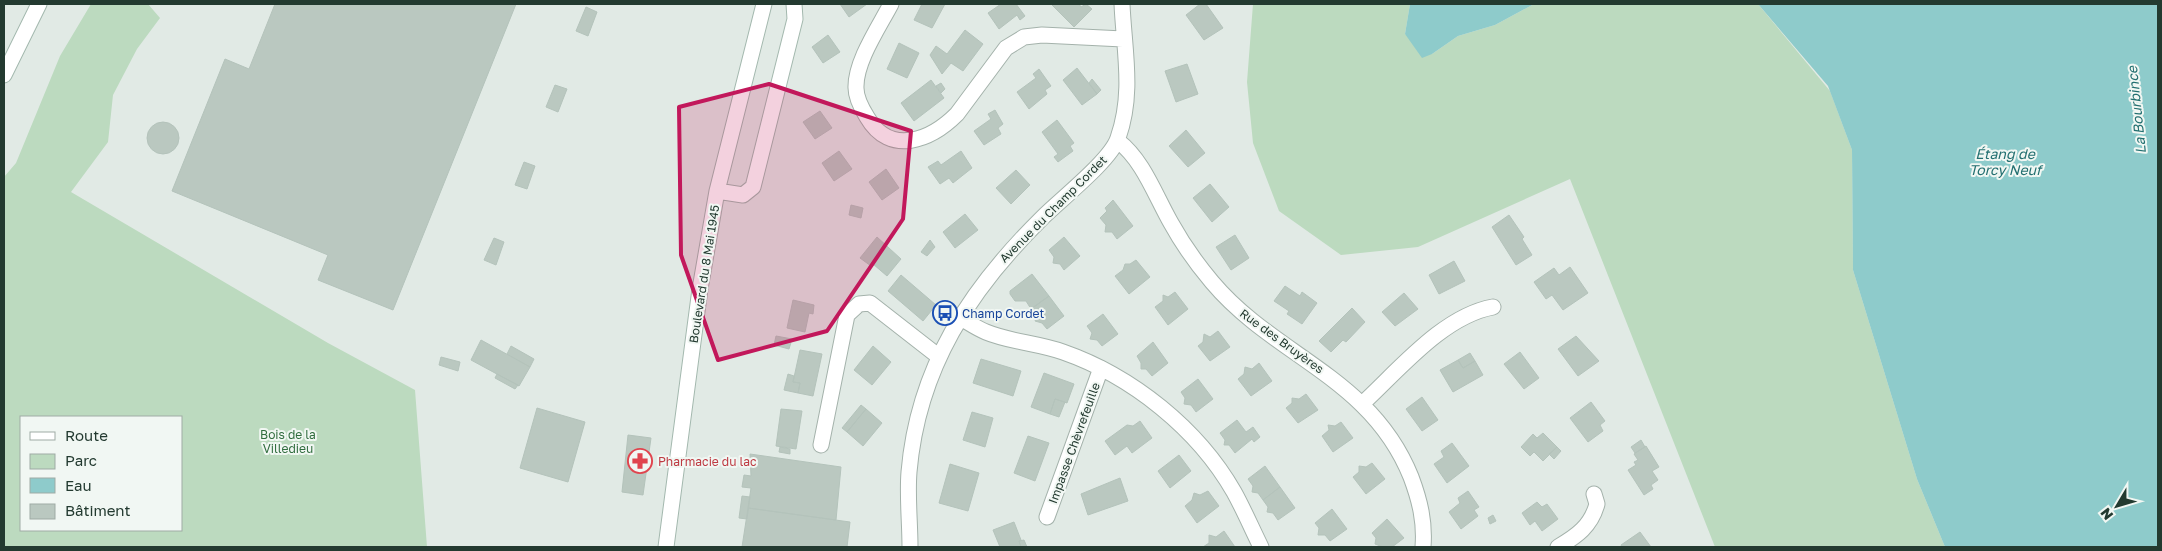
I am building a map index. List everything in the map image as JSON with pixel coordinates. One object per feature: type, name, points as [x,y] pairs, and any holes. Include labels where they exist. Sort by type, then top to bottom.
[{"type":"street","points":[[4,75],[39,4]]},
{"type":"street","points":[[717,191],[743,195],[753,187],[795,19],[794,4]]},
{"type":"street","points":[[891,4],[858,69],[856,90],[870,122],[882,134],[899,142],[930,134],[948,123],[1006,48],[1024,37],[1059,35],[1123,38]]},
{"type":"street","name":"Avenue du Champ Cordet","points":[[910,547],[909,472],[916,423],[938,356],[959,317],[999,263],[1043,217],[1098,166],[1118,141],[1129,88],[1123,38],[1122,4]]},
{"type":"street","name":"Boulevard du 8 Mai 1945","points":[[666,547],[700,289],[717,191],[764,5]]},
{"type":"street","name":"Rue des Bruyères","points":[[1118,141],[1126,147],[1141,168],[1186,248],[1212,282],[1243,314],[1337,381],[1386,430],[1404,460],[1420,500],[1424,532],[1423,547]]},
{"type":"street","points":[[821,446],[847,315],[859,304],[870,303],[938,356]]},
{"type":"street","points":[[1362,404],[1449,324],[1478,310],[1493,307]]},
{"type":"street","points":[[959,317],[987,332],[1057,350],[1101,368],[1150,399],[1196,441],[1234,492],[1260,547]]},
{"type":"street","name":"Impasse Chèvrefeuille","points":[[1047,517],[1101,368]]},
{"type":"street","points":[[1558,547],[1580,534],[1591,520],[1598,504],[1594,494]]},
{"type":"highlighted area","points":[[769,84],[911,131],[903,219],[827,331],[718,360],[681,255],[679,107]]},
{"type":"green space","name":"Bois de la Villedieu","points":[[91,4],[148,4],[160,18],[137,49],[113,95],[108,142],[71,192],[328,343],[415,390],[427,547],[4,547],[4,177],[16,163],[60,56]]},
{"type":"green space","points":[[1253,4],[1410,4],[1405,34],[1432,54],[1458,36],[1495,25],[1534,4],[1758,4],[1830,91],[1852,150],[1853,270],[1917,479],[1945,547],[1715,547],[1570,179],[1418,247],[1341,255],[1279,211],[1253,143],[1247,82]]},
{"type":"water","points":[[1410,4],[1534,4],[1495,25],[1458,36],[1432,54],[1422,58],[1405,34]]},
{"type":"water","name":"Étang de Torcy Neuf","points":[[1758,4],[2158,4],[2158,547],[1945,547],[1917,479],[1853,270],[1852,150],[1828,86]]},
{"type":"building","points":[[275,4],[516,4],[393,310],[318,280],[328,255],[172,191],[225,59],[249,69]]},
{"type":"building","points":[[840,4],[867,4],[849,17]]},
{"type":"building","points":[[922,4],[945,4],[932,28],[914,20]]},
{"type":"building","points":[[1001,4],[1016,4],[1025,16],[1020,20],[1017,15],[999,29],[988,13]]},
{"type":"building","points":[[1079,4],[1081,7],[1086,4],[1092,9],[1074,27],[1052,5]]},
{"type":"building","points":[[1200,4],[1206,4],[1223,28],[1204,40],[1186,15]]},
{"type":"building","points":[[586,7],[597,12],[588,36],[576,31]]},
{"type":"building","points":[[965,30],[983,44],[963,71],[951,63],[942,74],[930,55],[936,46],[947,54]]},
{"type":"building","points":[[828,35],[840,52],[823,63],[812,47]]},
{"type":"building","points":[[899,43],[919,53],[907,78],[887,69]]},
{"type":"building","points":[[1187,64],[1198,94],[1176,102],[1165,71]]},
{"type":"building","points":[[1077,68],[1097,94],[1082,105],[1063,80]]},
{"type":"building","points":[[1039,69],[1051,86],[1045,90],[1047,94],[1029,109],[1017,92],[1036,78],[1033,74]]},
{"type":"building","points":[[1092,79],[1101,90],[1097,94],[1089,83]]},
{"type":"building","points":[[931,80],[944,98],[914,121],[901,103]]},
{"type":"building","points":[[941,83],[945,89],[941,93],[936,86]]},
{"type":"building","points":[[555,85],[567,89],[558,112],[546,107]]},
{"type":"building","points":[[995,110],[1003,124],[998,128],[1001,134],[984,145],[974,131],[991,119],[988,114]]},
{"type":"building","points":[[820,111],[832,128],[815,139],[803,122]]},
{"type":"building","points":[[1057,120],[1074,143],[1070,146],[1073,151],[1058,162],[1054,157],[1058,154],[1042,132]]},
{"type":"building","points":[[163,122],[175,126],[179,138],[175,150],[163,154],[151,150],[147,138],[151,126]]},
{"type":"building","points":[[1186,130],[1205,153],[1188,167],[1169,146]]},
{"type":"building","points":[[839,151],[852,169],[834,181],[822,163]]},
{"type":"building","points":[[961,151],[972,168],[953,183],[949,178],[940,184],[928,167],[938,161],[941,165]]},
{"type":"building","points":[[524,162],[535,166],[527,189],[515,185]]},
{"type":"building","points":[[886,169],[899,188],[882,200],[869,182]]},
{"type":"building","points":[[1016,170],[1030,185],[1011,204],[996,188]]},
{"type":"building","points":[[1210,184],[1229,207],[1212,222],[1193,198]]},
{"type":"building","points":[[1113,200],[1133,226],[1117,239],[1112,232],[1105,232],[1106,225],[1100,218],[1107,211],[1105,208]]},
{"type":"building","points":[[851,205],[863,208],[861,218],[849,215]]},
{"type":"building","points":[[965,214],[978,230],[955,248],[943,232]]},
{"type":"building","points":[[1509,215],[1524,237],[1522,239],[1532,255],[1516,265],[1492,227]]},
{"type":"building","points":[[1235,235],[1249,258],[1231,270],[1216,247]]},
{"type":"building","points":[[877,237],[901,259],[887,276],[873,264],[871,266],[860,258]]},
{"type":"building","points":[[1064,237],[1080,256],[1064,270],[1060,264],[1053,263],[1054,257],[1049,250]]},
{"type":"building","points":[[494,238],[504,242],[496,265],[484,260]]},
{"type":"building","points":[[930,240],[935,247],[927,256],[921,252]]},
{"type":"building","points":[[1136,260],[1150,277],[1129,294],[1115,276],[1123,270],[1125,264],[1130,264]]},
{"type":"building","points":[[1454,261],[1465,281],[1439,294],[1429,275]]},
{"type":"building","points":[[1570,267],[1588,293],[1563,310],[1552,295],[1546,299],[1534,282],[1554,268],[1559,275]]},
{"type":"building","points":[[1032,274],[1049,296],[1031,309],[1026,301],[1015,301],[1010,291]]},
{"type":"building","points":[[901,275],[936,305],[923,321],[888,291]]},
{"type":"building","points":[[1285,286],[1300,296],[1302,292],[1317,303],[1302,324],[1287,314],[1289,311],[1274,301]]},
{"type":"building","points":[[1175,292],[1188,309],[1168,325],[1155,307],[1163,301],[1163,295],[1168,297]]},
{"type":"building","points":[[1404,293],[1418,309],[1395,326],[1382,312]]},
{"type":"building","points":[[1049,296],[1064,316],[1047,329],[1042,323],[1035,321],[1037,316],[1031,309]]},
{"type":"building","points":[[793,300],[814,305],[813,314],[809,313],[805,332],[787,328]]},
{"type":"building","points":[[1352,308],[1365,322],[1346,342],[1343,340],[1331,352],[1319,341]]},
{"type":"building","points":[[1103,314],[1118,334],[1102,346],[1097,340],[1090,339],[1092,333],[1087,326]]},
{"type":"building","points":[[1218,331],[1230,347],[1210,361],[1198,346],[1203,342],[1204,334],[1210,337]]},
{"type":"building","points":[[776,336],[792,339],[789,349],[774,345]]},
{"type":"building","points":[[1576,336],[1599,361],[1578,376],[1558,349]]},
{"type":"building","points":[[481,340],[530,367],[519,386],[471,360]]},
{"type":"building","points":[[1153,342],[1168,363],[1152,376],[1146,369],[1141,369],[1141,363],[1137,356]]},
{"type":"building","points":[[511,346],[534,359],[530,367],[507,354]]},
{"type":"building","points":[[873,346],[891,362],[872,385],[854,370]]},
{"type":"building","points":[[800,350],[822,354],[813,396],[798,393],[800,383],[793,382]]},
{"type":"building","points":[[1520,352],[1539,378],[1524,389],[1504,364]]},
{"type":"building","points":[[1470,353],[1475,361],[1463,368],[1458,360]]},
{"type":"building","points":[[441,357],[460,362],[458,371],[439,365]]},
{"type":"building","points":[[981,359],[1021,371],[1013,396],[973,383]]},
{"type":"building","points":[[1458,360],[1463,368],[1475,361],[1483,375],[1453,392],[1440,370]]},
{"type":"building","points":[[1259,363],[1272,381],[1251,396],[1238,379],[1244,374],[1245,367],[1252,369]]},
{"type":"building","points":[[1044,373],[1074,384],[1067,403],[1055,399],[1050,414],[1031,407]]},
{"type":"building","points":[[497,374],[518,385],[515,389],[495,378]]},
{"type":"building","points":[[788,374],[794,376],[793,382],[800,383],[798,393],[784,390]]},
{"type":"building","points":[[1198,379],[1213,399],[1196,412],[1191,405],[1184,404],[1185,398],[1181,392]]},
{"type":"building","points":[[1306,394],[1318,410],[1298,423],[1286,408],[1292,403],[1292,398],[1299,399]]},
{"type":"building","points":[[1422,397],[1438,420],[1422,431],[1406,409]]},
{"type":"building","points":[[1055,399],[1065,402],[1059,417],[1050,414]]},
{"type":"building","points":[[1591,402],[1605,421],[1600,425],[1603,431],[1588,442],[1570,418]]},
{"type":"building","points":[[861,405],[866,409],[847,432],[842,428]]},
{"type":"building","points":[[537,408],[585,422],[568,482],[520,468]]},
{"type":"building","points":[[781,409],[802,411],[796,449],[776,446]]},
{"type":"building","points":[[866,409],[882,423],[863,446],[847,432]]},
{"type":"building","points":[[972,412],[993,418],[985,447],[963,440]]},
{"type":"building","points":[[1237,420],[1246,432],[1253,427],[1260,437],[1254,442],[1252,439],[1235,453],[1229,445],[1224,445],[1225,440],[1220,433]]},
{"type":"building","points":[[1140,421],[1152,438],[1132,453],[1127,446],[1115,455],[1105,441],[1127,425],[1133,426]]},
{"type":"building","points":[[1341,422],[1353,438],[1333,452],[1322,436],[1329,430],[1328,425],[1335,426]]},
{"type":"building","points":[[1543,433],[1557,447],[1543,461],[1534,452],[1530,456],[1521,447],[1533,434],[1537,438]]},
{"type":"building","points":[[628,435],[651,438],[643,495],[622,492]]},
{"type":"building","points":[[1028,436],[1049,443],[1035,481],[1014,473]]},
{"type":"building","points":[[1641,440],[1645,447],[1635,453],[1631,447]]},
{"type":"building","points":[[1452,443],[1469,466],[1447,483],[1434,464],[1444,457],[1441,451]]},
{"type":"building","points":[[1646,446],[1659,467],[1652,471],[1658,480],[1651,485],[1653,489],[1644,495],[1628,470],[1636,465],[1634,462],[1638,460],[1634,454]]},
{"type":"building","points":[[780,447],[790,449],[790,454],[779,452]]},
{"type":"building","points":[[1557,447],[1561,451],[1554,459],[1549,454]]},
{"type":"building","points":[[750,454],[841,467],[836,520],[748,508],[751,488],[742,487],[744,475],[751,476]]},
{"type":"building","points":[[1179,455],[1191,471],[1170,488],[1158,471]]},
{"type":"building","points":[[1372,463],[1385,479],[1366,494],[1353,477],[1359,472],[1359,466],[1366,467]]},
{"type":"building","points":[[950,464],[979,473],[968,511],[939,503]]},
{"type":"building","points":[[1265,466],[1280,487],[1263,500],[1258,493],[1252,492],[1253,486],[1248,479]]},
{"type":"building","points":[[1120,478],[1128,501],[1088,515],[1081,494]]},
{"type":"building","points":[[1280,487],[1295,508],[1278,520],[1273,513],[1267,512],[1268,507],[1263,500]]},
{"type":"building","points":[[1208,491],[1219,506],[1197,523],[1185,506],[1192,500],[1194,493],[1200,495]]},
{"type":"building","points":[[1468,491],[1479,507],[1474,510],[1478,516],[1461,529],[1449,512],[1460,503],[1458,498]]},
{"type":"building","points":[[742,496],[750,497],[747,519],[739,518]]},
{"type":"building","points":[[1537,502],[1542,507],[1547,504],[1558,519],[1542,531],[1535,521],[1530,525],[1522,513]]},
{"type":"building","points":[[748,508],[850,522],[847,547],[742,547]]},
{"type":"building","points":[[1332,509],[1347,529],[1330,541],[1325,535],[1318,535],[1319,528],[1315,523]]},
{"type":"building","points":[[1493,515],[1496,521],[1490,524],[1488,518]]},
{"type":"building","points":[[1387,519],[1404,538],[1392,547],[1383,547],[1375,544],[1376,538],[1372,533]]},
{"type":"building","points":[[1014,522],[1021,540],[1019,541],[1021,547],[1000,547],[993,530]]},
{"type":"building","points":[[1224,531],[1235,547],[1203,547],[1209,543],[1209,535],[1216,537]]},
{"type":"building","points":[[1640,532],[1651,547],[1622,547],[1621,545]]},
{"type":"building","points":[[1024,540],[1027,547],[1021,547],[1019,541]]},
{"type":"place","name":"Champ Cordet","points":[[945,313]]},
{"type":"place","name":"Pharmacie du lac","points":[[640,461]]},
{"type":"water label","name":"La Bourbince","points":[[2136,110]]}]
